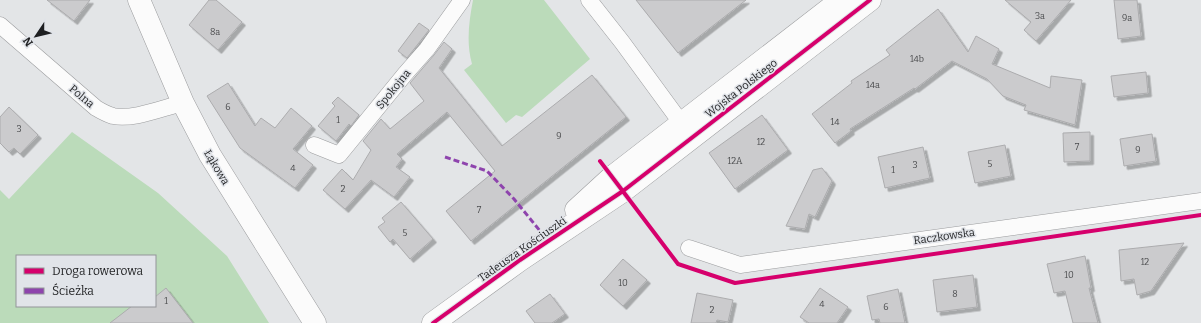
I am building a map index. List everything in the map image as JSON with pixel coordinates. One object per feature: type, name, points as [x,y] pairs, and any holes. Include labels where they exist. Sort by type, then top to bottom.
[{"type":"street","name":"Łąkowa","points":[[139,0],[183,103],[210,155],[315,323]]},
{"type":"street","name":"Spokojna","points":[[314,145],[339,155],[404,74],[427,49],[462,0]]},
{"type":"street","points":[[589,0],[682,124]]},
{"type":"street","name":"Wojska Polskiego","points":[[520,260],[604,183],[840,0]]},
{"type":"street","name":"Wojska Polskiego","points":[[623,191],[870,0]]},
{"type":"street","name":"Polna","points":[[0,25],[96,108],[112,116],[122,117],[137,115],[183,103]]},
{"type":"street","name":"Tadeusza Kościuszki","points":[[433,323],[520,260],[623,191]]},
{"type":"street","name":"Raczkowska","points":[[689,248],[740,265],[1201,201]]},
{"type":"green space","points":[[473,0],[544,0],[590,59],[522,117],[516,115],[506,123],[464,70],[472,64],[469,48],[469,32]]},
{"type":"green space","points":[[72,132],[158,193],[227,256],[269,323],[0,323],[0,190],[9,199]]},
{"type":"building","points":[[47,0],[90,0],[74,21]]},
{"type":"building","points":[[209,0],[216,0],[242,22],[218,50],[189,25]]},
{"type":"building","points":[[636,0],[746,0],[678,53]]},
{"type":"building","points":[[1005,0],[1071,0],[1036,41],[1024,30],[1031,22]]},
{"type":"building","points":[[1114,0],[1137,0],[1141,36],[1118,39]]},
{"type":"building","points":[[938,9],[968,52],[976,36],[999,49],[992,64],[1050,88],[1051,76],[1082,80],[1075,125],[1024,110],[1026,105],[1003,96],[987,79],[952,61],[915,89],[914,88],[850,129],[851,131],[835,143],[812,114],[852,83],[851,81],[890,55],[886,50]]},
{"type":"building","points":[[419,23],[429,30],[407,58],[398,51]]},
{"type":"building","points":[[444,42],[452,49],[439,68],[502,146],[592,75],[626,117],[471,241],[446,211],[495,171],[447,112],[397,154],[402,159],[396,167],[410,177],[394,197],[371,180],[345,209],[323,190],[342,169],[353,180],[371,150],[363,141],[381,119],[390,129],[424,101],[410,83]]},
{"type":"building","points":[[1146,72],[1148,93],[1114,97],[1111,76]]},
{"type":"building","points":[[228,83],[255,126],[261,118],[275,128],[291,108],[312,126],[293,149],[313,165],[295,188],[240,148],[207,96]]},
{"type":"building","points":[[338,97],[359,115],[351,126],[349,124],[336,141],[318,126],[335,106],[332,103]]},
{"type":"building","points":[[9,107],[38,135],[20,154],[14,148],[9,152],[0,143],[0,117]]},
{"type":"building","points":[[762,115],[788,150],[735,189],[709,153]]},
{"type":"building","points":[[1090,132],[1090,161],[1064,162],[1063,133]]},
{"type":"building","points":[[1152,134],[1156,161],[1124,166],[1120,139]]},
{"type":"building","points":[[1005,145],[1011,176],[975,183],[968,152]]},
{"type":"building","points":[[923,147],[930,178],[885,188],[878,157]]},
{"type":"building","points":[[822,168],[832,181],[815,217],[809,214],[805,229],[786,226],[813,170]]},
{"type":"building","points":[[401,202],[433,239],[410,259],[393,239],[390,242],[378,227],[385,222],[382,218]]},
{"type":"building","points":[[1184,243],[1151,291],[1137,295],[1134,279],[1121,281],[1119,250]]},
{"type":"building","points":[[1085,256],[1091,288],[1089,288],[1098,323],[1073,323],[1065,291],[1054,293],[1047,264]]},
{"type":"building","points":[[623,259],[647,280],[623,306],[600,285]]},
{"type":"building","points":[[973,275],[977,307],[937,312],[933,280]]},
{"type":"building","points":[[166,288],[193,323],[110,323],[131,307],[156,307],[156,296]]},
{"type":"building","points":[[820,288],[848,307],[837,323],[809,323],[800,317]]},
{"type":"building","points":[[898,289],[905,323],[880,323],[879,319],[872,320],[867,296]]},
{"type":"building","points":[[697,293],[733,300],[728,322],[717,320],[716,323],[691,323]]},
{"type":"building","points":[[550,294],[565,314],[552,323],[535,323],[526,311]]},
{"type":"marked path","points":[[445,157],[487,171],[514,199],[545,237]]},
{"type":"cycle path","points":[[433,323],[520,260],[623,191],[870,0]]},
{"type":"cycle path","points":[[600,161],[678,264],[735,283],[1201,215]]}]
